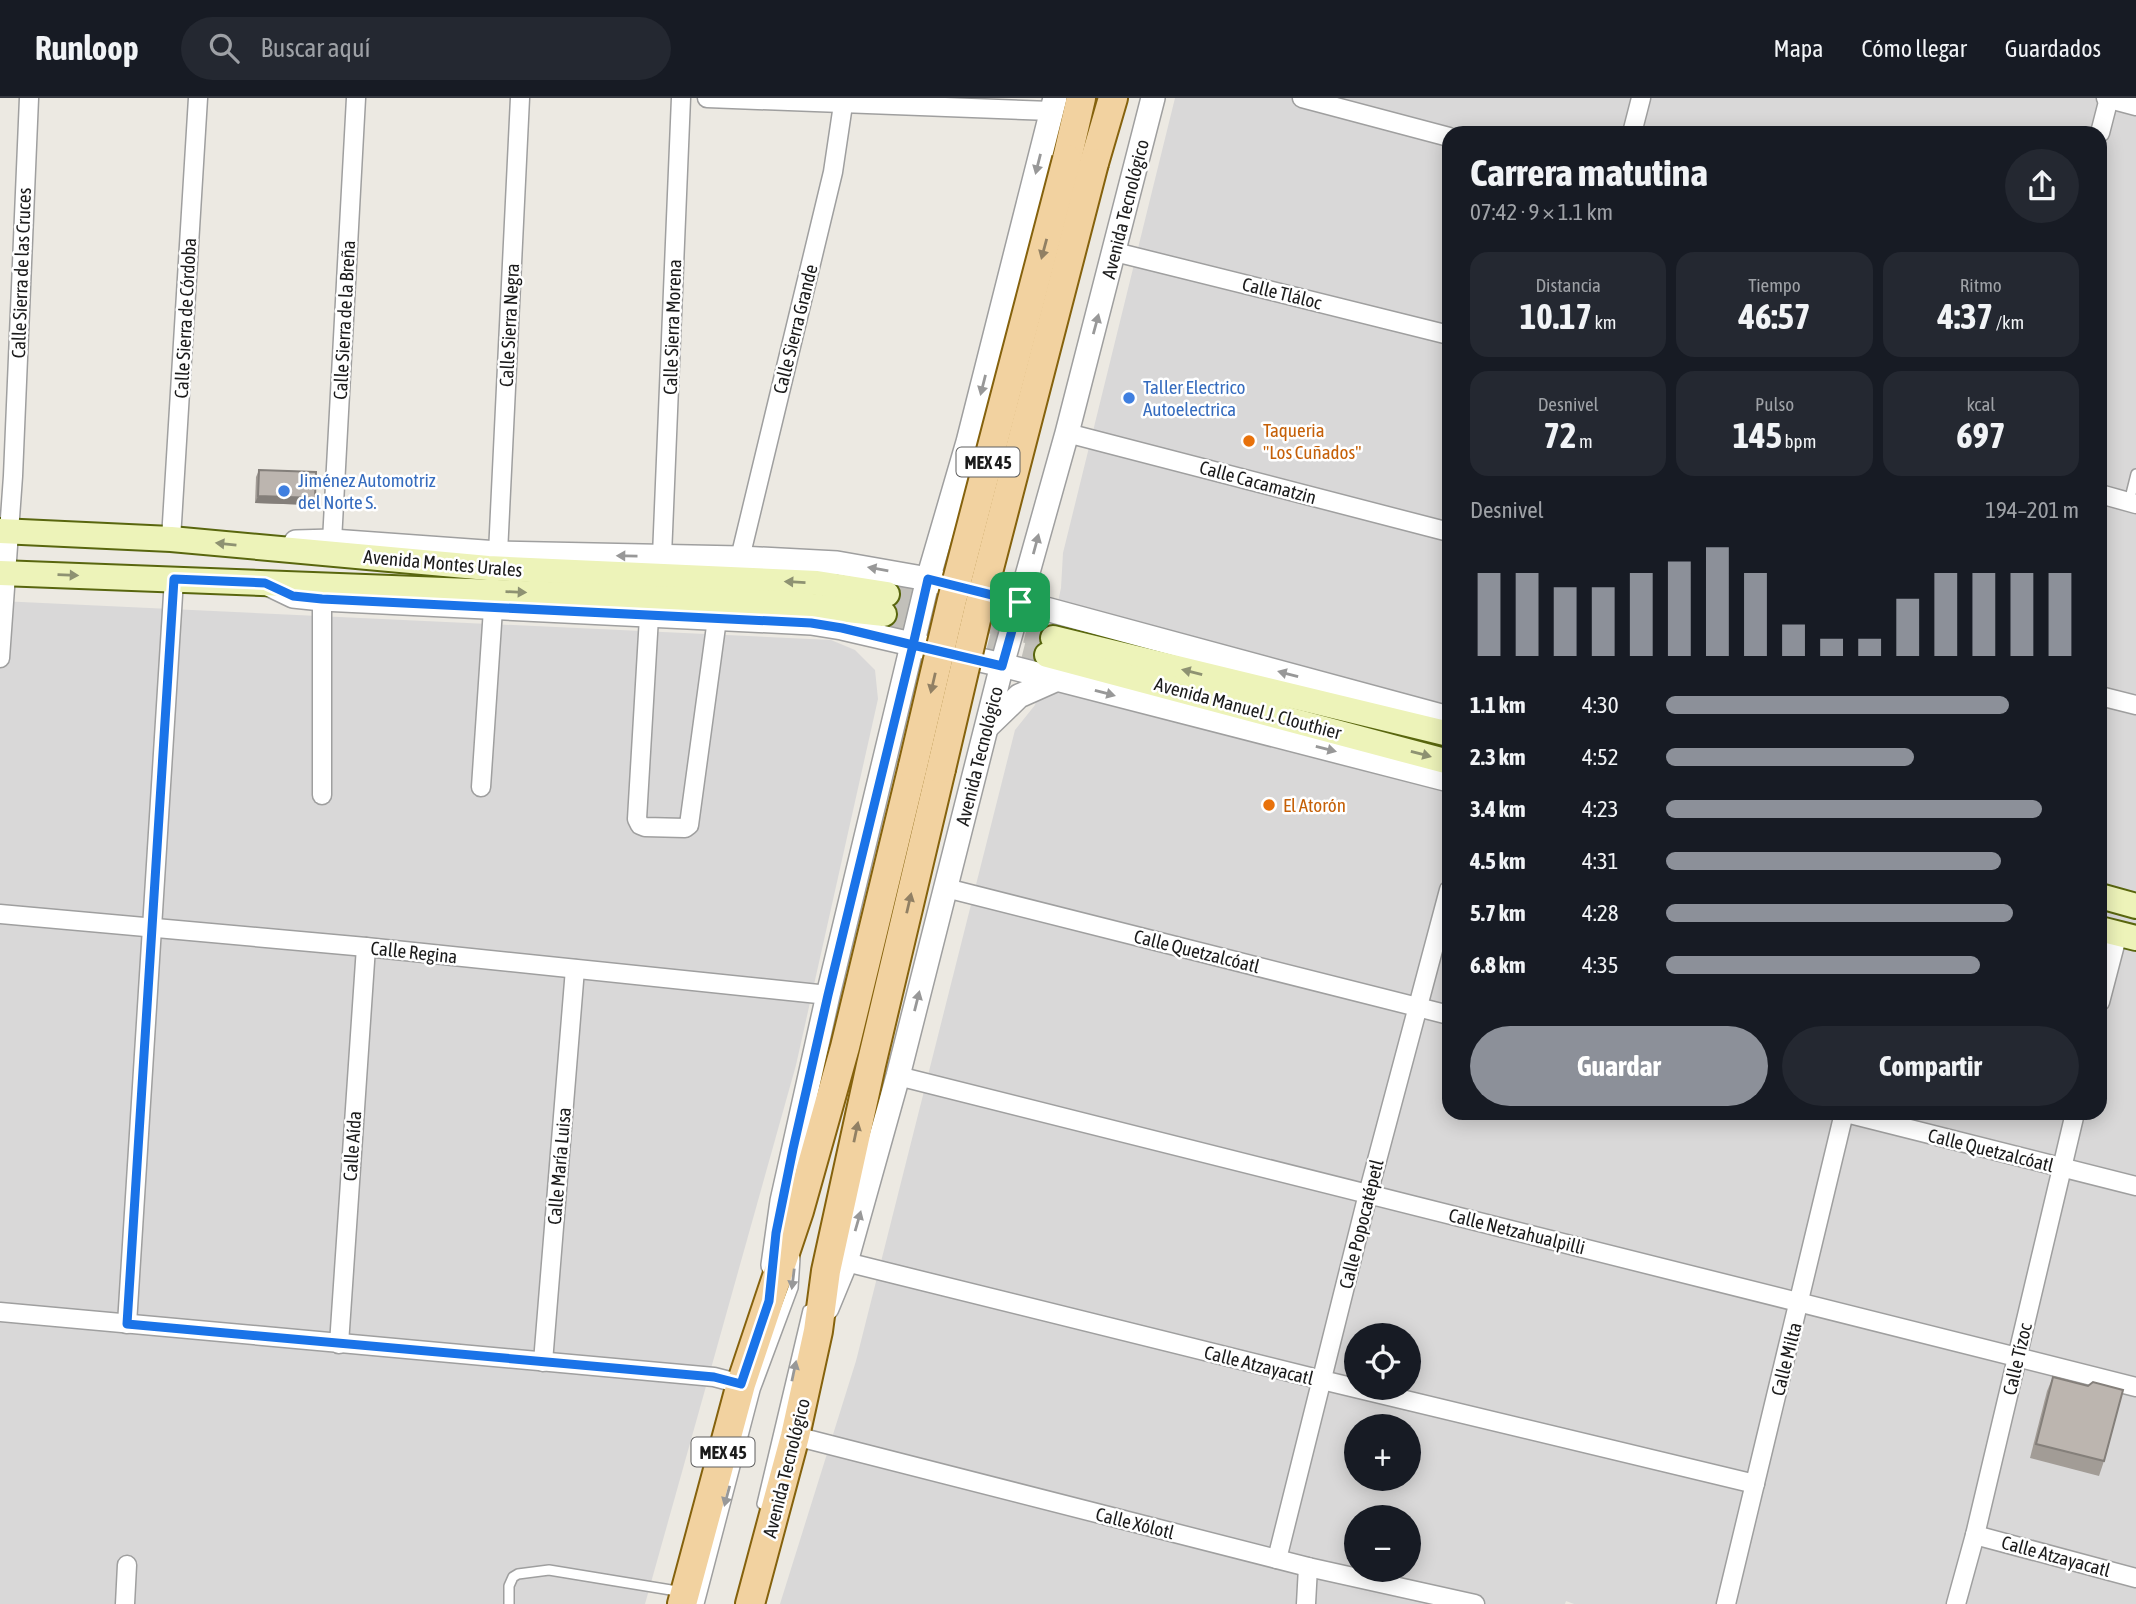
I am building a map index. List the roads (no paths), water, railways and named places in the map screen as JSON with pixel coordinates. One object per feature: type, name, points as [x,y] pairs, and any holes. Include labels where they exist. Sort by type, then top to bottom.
[{"type":"main road","name":"Avenida Tecnológico","points":[[750,1604],[795,1436],[818,1331],[836,1266],[871,1065],[1081,161],[1081,98]]},
{"type":"main road","name":"Avenida Tecnológico","points":[[688,1600],[741,1384],[799,1211],[845,1048],[952,600],[1081,161],[1113,98]]},
{"type":"main road","name":"Avenida Montes Urales","points":[[3,573],[811,605],[885,604],[817,583],[488,568],[172,538],[5,531]]},
{"type":"main road","name":"Avenida Manuel J. Clouthier","points":[[1442,732],[1050,647],[1442,760]]},
{"type":"main road","points":[[2107,897],[2135,901]]},
{"type":"street","name":"Calle Sierra de las Cruces","points":[[0,658],[6,476],[29,98]]},
{"type":"street","name":"Calle Sierra de Córdoba","points":[[172,538],[198,98]]},
{"type":"street","name":"Calle Sierra de la Breña","points":[[332,541],[356,98]]},
{"type":"street","name":"Calle Sierra Negra","points":[[498,553],[520,98]]},
{"type":"street","name":"Calle Sierra Morena","points":[[662,556],[681,98]]},
{"type":"street","points":[[707,98],[1053,104]]},
{"type":"street","name":"Avenida Tecnológico","points":[[836,1266],[898,1076],[1002,666],[1067,433],[1153,98]]},
{"type":"street","points":[[1302,98],[1442,135]]},
{"type":"street","points":[[1634,126],[1641,98]]},
{"type":"street","points":[[2102,126],[2108,98],[2136,106]]},
{"type":"street","name":"Calle Sierra Grande","points":[[740,558],[833,172],[844,101]]},
{"type":"street","name":"Avenida Tecnológico","points":[[769,1301],[782,1201],[828,995],[928,579],[968,442],[1053,104]]},
{"type":"street","name":"Calle Tláloc","points":[[1115,252],[1442,333]]},
{"type":"street","name":"Calle Cacamatzin","points":[[1067,433],[1442,530]]},
{"type":"street","points":[[2107,496],[2132,503]]},
{"type":"street","points":[[264,548],[298,541],[332,541],[498,553],[740,558],[837,563],[928,579],[1020,602],[1442,716]]},
{"type":"street","points":[[127,1324],[174,579]]},
{"type":"street","points":[[265,583],[293,596],[322,599],[811,623],[842,628],[1442,778]]},
{"type":"street","points":[[322,599],[322,794]]},
{"type":"street","points":[[481,787],[493,609]]},
{"type":"street","points":[[649,617],[636,819],[645,827],[685,828],[690,821],[717,619]]},
{"type":"street","points":[[988,726],[1019,696],[1055,680]]},
{"type":"street","points":[[2107,698],[2136,705]]},
{"type":"street","name":"Calle Quetzalcóatl","points":[[946,888],[1442,1013]]},
{"type":"street","name":"Calle Regina","points":[[0,914],[366,947],[828,995]]},
{"type":"street","name":"Calle Popocatépetl","points":[[1278,1559],[1368,1194],[1442,916]]},
{"type":"street","points":[[2107,960],[2118,933]]},
{"type":"street","name":"Calle Aída","points":[[339,1344],[366,947]]},
{"type":"street","name":"Calle María Luisa","points":[[543,1362],[575,969]]},
{"type":"street","name":"Calle Netzahualpilli","points":[[898,1076],[2018,1355],[2136,1387]]},
{"type":"street","name":"Calle Milta","points":[[1726,1604],[1843,1120]]},
{"type":"street","name":"Calle Quetzalcóatl","points":[[1873,1120],[2136,1186]]},
{"type":"street","name":"Calle Tízoc","points":[[1956,1604],[1975,1535],[2073,1120]]},
{"type":"street","name":"Calle Atzayacatl","points":[[836,1266],[1755,1484]]},
{"type":"street","points":[[0,1312],[714,1377],[741,1384]]},
{"type":"street","name":"Calle Xólotl","points":[[795,1436],[1308,1567],[1475,1604]]},
{"type":"street","name":"Calle Atzayacatl","points":[[1975,1535],[2136,1578]]},
{"type":"street","points":[[125,1604],[127,1565]]},
{"type":"street","points":[[1306,1604],[1308,1567]]},
{"type":"lane","points":[[2132,503],[2136,474]]},
{"type":"lane","points":[[509,1604],[509,1586],[513,1577],[548,1570],[688,1600],[755,1390],[793,1288],[799,1211]]},
{"type":"lane","points":[[761,1509],[808,1309],[836,1266]]},
{"type":"tunnel","points":[[887,594],[1053,638]]},
{"type":"tunnel","points":[[884,614],[1047,655]]},
{"type":"place","name":"Taller Electrico Autoelectrica","points":[[1129,398]]},
{"type":"place","name":"Taqueria \"Los Cuñados\"","points":[[1249,441]]},
{"type":"place","name":"Jiménez Automotriz del Norte S.","points":[[284,491]]},
{"type":"place","name":"El Atorón","points":[[1269,805]]}]
